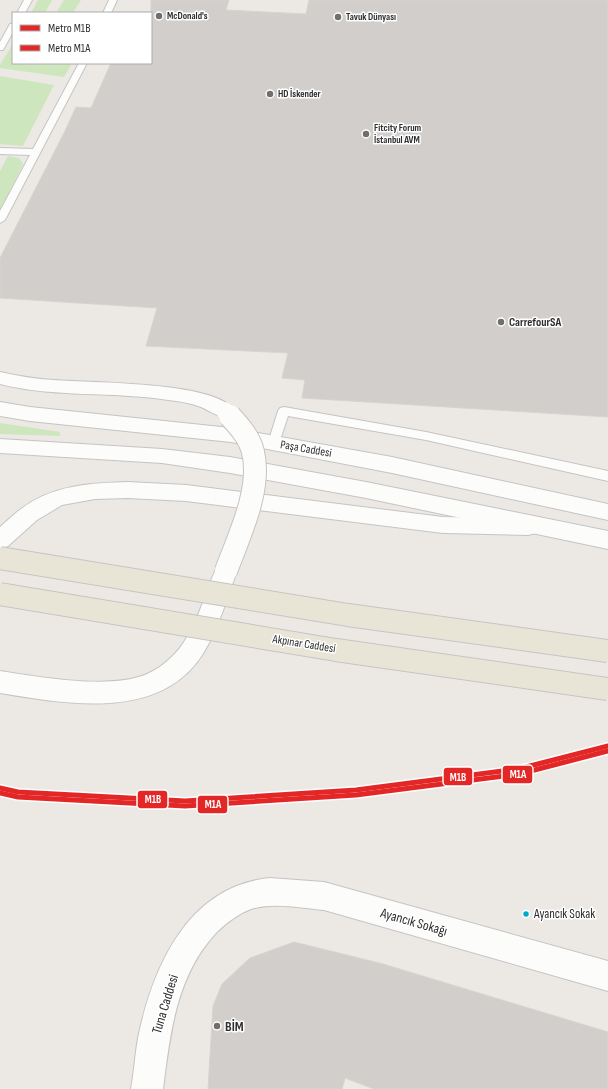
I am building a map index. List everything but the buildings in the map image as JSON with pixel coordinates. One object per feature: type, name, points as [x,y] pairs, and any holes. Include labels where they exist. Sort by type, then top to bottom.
[{"type":"main road","points":[[0,378],[58,387],[154,392],[188,396],[215,404],[226,411],[242,429],[253,452],[255,472],[251,498],[226,571],[195,645],[175,669],[152,684],[122,691],[91,692],[0,682]]},
{"type":"main road","name":"Paşa Caddesi","points":[[0,409],[30,414],[231,435],[474,482],[562,503],[608,512]]},
{"type":"main road","points":[[0,446],[162,456],[230,465],[366,490],[608,540]]},
{"type":"main road","points":[[0,540],[29,514],[58,498],[95,491],[122,490],[186,493],[443,524],[540,527]]},
{"type":"main road","points":[[0,558],[348,615],[608,651]]},
{"type":"main road","name":"Akpınar Caddesi","points":[[0,594],[336,650],[608,689]]},
{"type":"main road","name":"Ayancık Sokağı","points":[[220,909],[252,895],[284,892],[324,896],[608,976]]},
{"type":"main road","name":"Tuna Caddesi","points":[[147,1089],[155,1033],[170,980],[190,941],[220,909]]},
{"type":"lane","points":[[22,12],[28,0]]},
{"type":"lane","points":[[107,12],[113,0]]},
{"type":"lane","points":[[0,48],[11,35]]},
{"type":"lane","points":[[0,220],[82,64]]},
{"type":"lane","points":[[0,151],[35,152]]},
{"type":"lane","points":[[274,443],[284,411],[426,436],[608,476]]},
{"type":"green space","points":[[38,0],[52,0],[46,12],[32,12]]},
{"type":"green space","points":[[64,0],[81,0],[74,12],[57,12]]},
{"type":"green space","points":[[12,46],[12,64],[71,64],[64,77],[0,68],[0,65]]},
{"type":"green space","points":[[0,76],[54,85],[23,146],[0,144]]},
{"type":"green space","points":[[8,156],[19,158],[23,164],[0,211],[0,171]]},
{"type":"green space","points":[[0,423],[60,432],[60,436],[0,434]]},
{"type":"metro line","name":"M1B","points":[[0,788],[18,792],[185,801],[356,790],[518,769],[608,746]]},
{"type":"metro line","name":"M1A","points":[[0,793],[18,797],[185,806],[356,795],[519,774],[608,751]]},
{"type":"place","name":"McDonald's","points":[[159,16]]},
{"type":"place","name":"Tavuk Dünyası","points":[[338,17]]},
{"type":"place","name":"HD İskender","points":[[270,94]]},
{"type":"place","name":"Fitcity Forum İstanbul AVM","points":[[366,134]]},
{"type":"place","name":"CarrefourSA","points":[[501,322]]},
{"type":"place","name":"Ayancık Sokak","points":[[526,914]]},
{"type":"place","name":"BİM","points":[[217,1026]]}]
